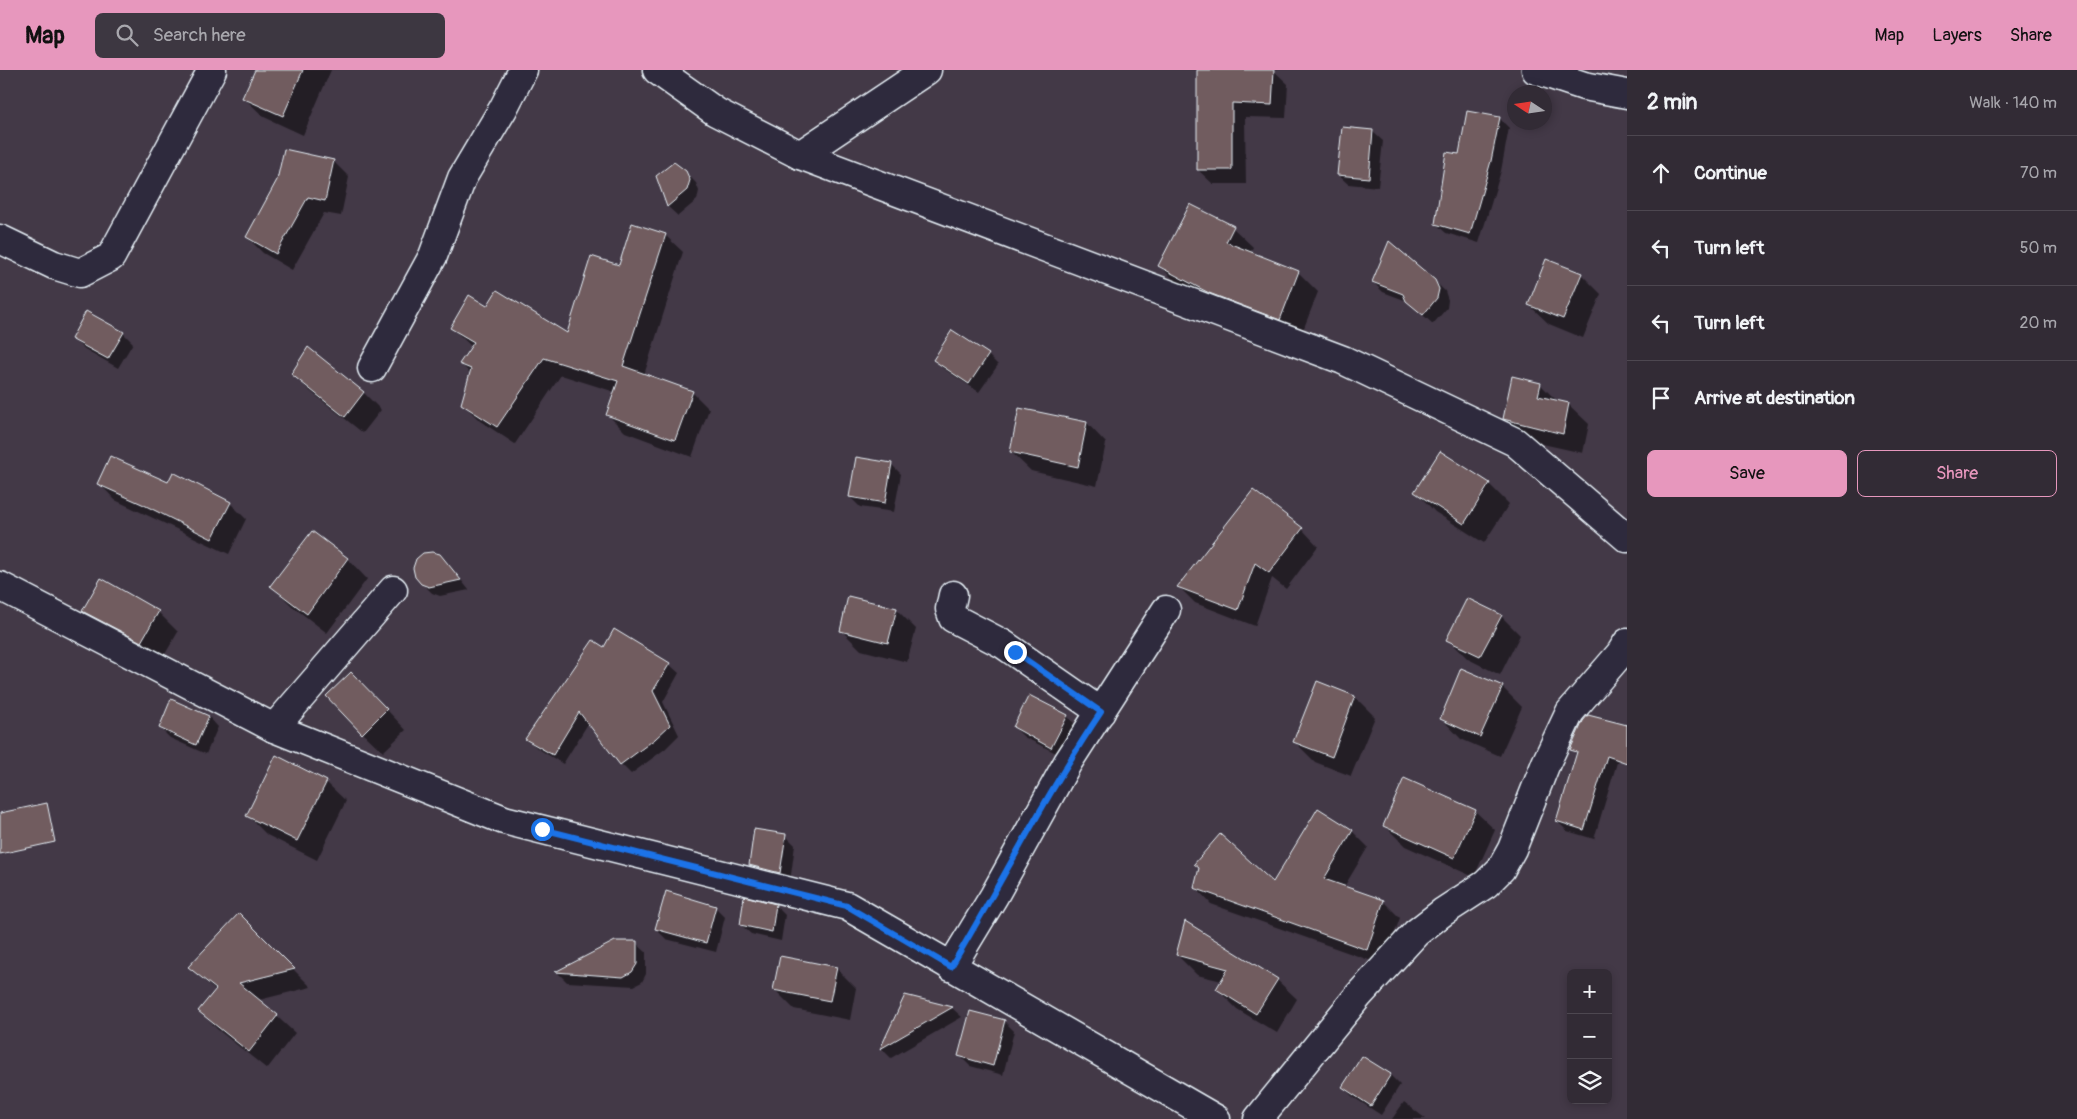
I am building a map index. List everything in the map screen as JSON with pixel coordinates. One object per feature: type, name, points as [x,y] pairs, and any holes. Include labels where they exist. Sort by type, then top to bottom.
[{"type":"street","points":[[0,239],[54,265],[80,273],[111,257],[212,70]]},
{"type":"street","points":[[372,368],[433,256],[462,178],[523,70]]},
{"type":"street","points":[[657,70],[716,112],[800,154],[1343,360],[1515,442],[1627,538]]},
{"type":"street","points":[[800,154],[927,70]]},
{"type":"street","points":[[1536,70],[1584,86],[1627,94]]},
{"type":"street","points":[[0,586],[274,728],[504,820],[847,906],[1216,1119]]},
{"type":"street","points":[[274,728],[393,590]]},
{"type":"street","points":[[953,595],[950,609],[953,618],[1003,644],[1101,712]]},
{"type":"street","points":[[951,967],[994,896],[1068,762],[1166,610]]},
{"type":"street","points":[[1258,1119],[1359,995],[1416,933],[1443,912],[1486,884],[1501,869],[1512,849],[1546,763],[1570,712],[1620,654],[1627,643]]},
{"type":"building","points":[[255,70],[303,70],[283,116],[242,98]]},
{"type":"building","points":[[1197,70],[1274,70],[1272,105],[1232,103],[1232,170],[1197,170]]},
{"type":"building","points":[[1467,111],[1500,117],[1491,161],[1470,234],[1435,224],[1446,152],[1459,154]]},
{"type":"building","points":[[1342,127],[1373,130],[1369,178],[1337,175]]},
{"type":"building","points":[[284,149],[334,160],[325,201],[308,197],[276,254],[246,237],[277,180]]},
{"type":"building","points":[[674,162],[686,171],[690,180],[687,190],[667,207],[656,176]]},
{"type":"building","points":[[1190,204],[1234,226],[1226,242],[1299,271],[1280,320],[1209,293],[1158,266]]},
{"type":"building","points":[[632,223],[666,234],[623,366],[693,391],[675,440],[606,415],[618,381],[544,358],[497,427],[461,404],[471,369],[459,364],[474,342],[450,328],[469,295],[487,306],[497,290],[567,333],[591,256],[619,265]]},
{"type":"building","points":[[1389,241],[1435,280],[1439,289],[1437,298],[1423,315],[1406,301],[1403,294],[1372,282]]},
{"type":"building","points":[[1546,259],[1582,273],[1563,319],[1528,305]]},
{"type":"building","points":[[86,311],[124,332],[108,359],[71,339]]},
{"type":"building","points":[[952,330],[989,354],[969,384],[933,360]]},
{"type":"building","points":[[308,347],[364,392],[345,417],[291,374]]},
{"type":"building","points":[[1512,376],[1541,383],[1538,396],[1569,403],[1563,434],[1503,419]]},
{"type":"building","points":[[1019,408],[1087,422],[1078,467],[1010,452]]},
{"type":"building","points":[[1440,451],[1490,483],[1464,524],[1414,492]]},
{"type":"building","points":[[110,456],[168,482],[173,472],[231,502],[212,539],[97,484]]},
{"type":"building","points":[[856,457],[892,463],[885,503],[849,497]]},
{"type":"building","points":[[1253,490],[1303,528],[1269,573],[1255,563],[1238,610],[1177,587]]},
{"type":"building","points":[[312,531],[348,558],[307,614],[270,586]]},
{"type":"building","points":[[432,552],[440,554],[461,580],[429,587],[421,584],[415,577],[413,568],[416,559],[423,553]]},
{"type":"building","points":[[101,578],[159,611],[141,642],[82,611]]},
{"type":"building","points":[[848,596],[897,608],[888,643],[840,631]]},
{"type":"building","points":[[1467,598],[1502,615],[1480,656],[1446,640]]},
{"type":"building","points":[[614,629],[670,663],[653,691],[670,725],[655,739],[620,765],[579,712],[553,755],[525,739],[593,640],[604,647]]},
{"type":"building","points":[[1461,668],[1503,686],[1480,737],[1440,719]]},
{"type":"building","points":[[351,672],[387,709],[362,734],[326,696]]},
{"type":"building","points":[[1317,681],[1355,696],[1332,757],[1293,742]]},
{"type":"building","points":[[1029,695],[1068,715],[1051,748],[1013,727]]},
{"type":"building","points":[[171,699],[209,716],[196,745],[159,728]]},
{"type":"building","points":[[1588,715],[1627,725],[1627,763],[1607,756],[1584,830],[1556,821],[1577,752],[1570,750],[1583,721]]},
{"type":"building","points":[[276,755],[327,781],[297,841],[246,816]]},
{"type":"building","points":[[1404,778],[1476,810],[1454,858],[1383,826]]},
{"type":"building","points":[[47,803],[55,842],[0,854],[0,813]]},
{"type":"building","points":[[1318,808],[1353,830],[1324,879],[1384,900],[1367,950],[1194,888],[1199,868],[1194,864],[1220,834],[1273,882]]},
{"type":"building","points":[[754,829],[786,834],[780,873],[749,865]]},
{"type":"building","points":[[666,891],[716,906],[706,943],[655,929]]},
{"type":"building","points":[[744,896],[776,904],[772,932],[740,925]]},
{"type":"building","points":[[239,913],[295,969],[239,983],[278,1015],[249,1052],[198,1011],[216,989],[188,967]]},
{"type":"building","points":[[1185,921],[1278,979],[1256,1014],[1216,989],[1228,969],[1176,955]]},
{"type":"building","points":[[615,941],[637,941],[637,964],[632,972],[623,977],[555,972]]},
{"type":"building","points":[[780,956],[837,967],[830,1001],[773,990]]},
{"type":"building","points":[[905,995],[953,1007],[880,1049]]},
{"type":"building","points":[[970,1011],[1005,1020],[993,1066],[958,1056]]},
{"type":"building","points":[[1362,1056],[1391,1074],[1371,1106],[1342,1087]]},
{"type":"route","points":[[542,829],[847,906],[951,967],[994,896],[1026,834],[1068,762],[1101,712],[1051,679],[1015,652]]}]
